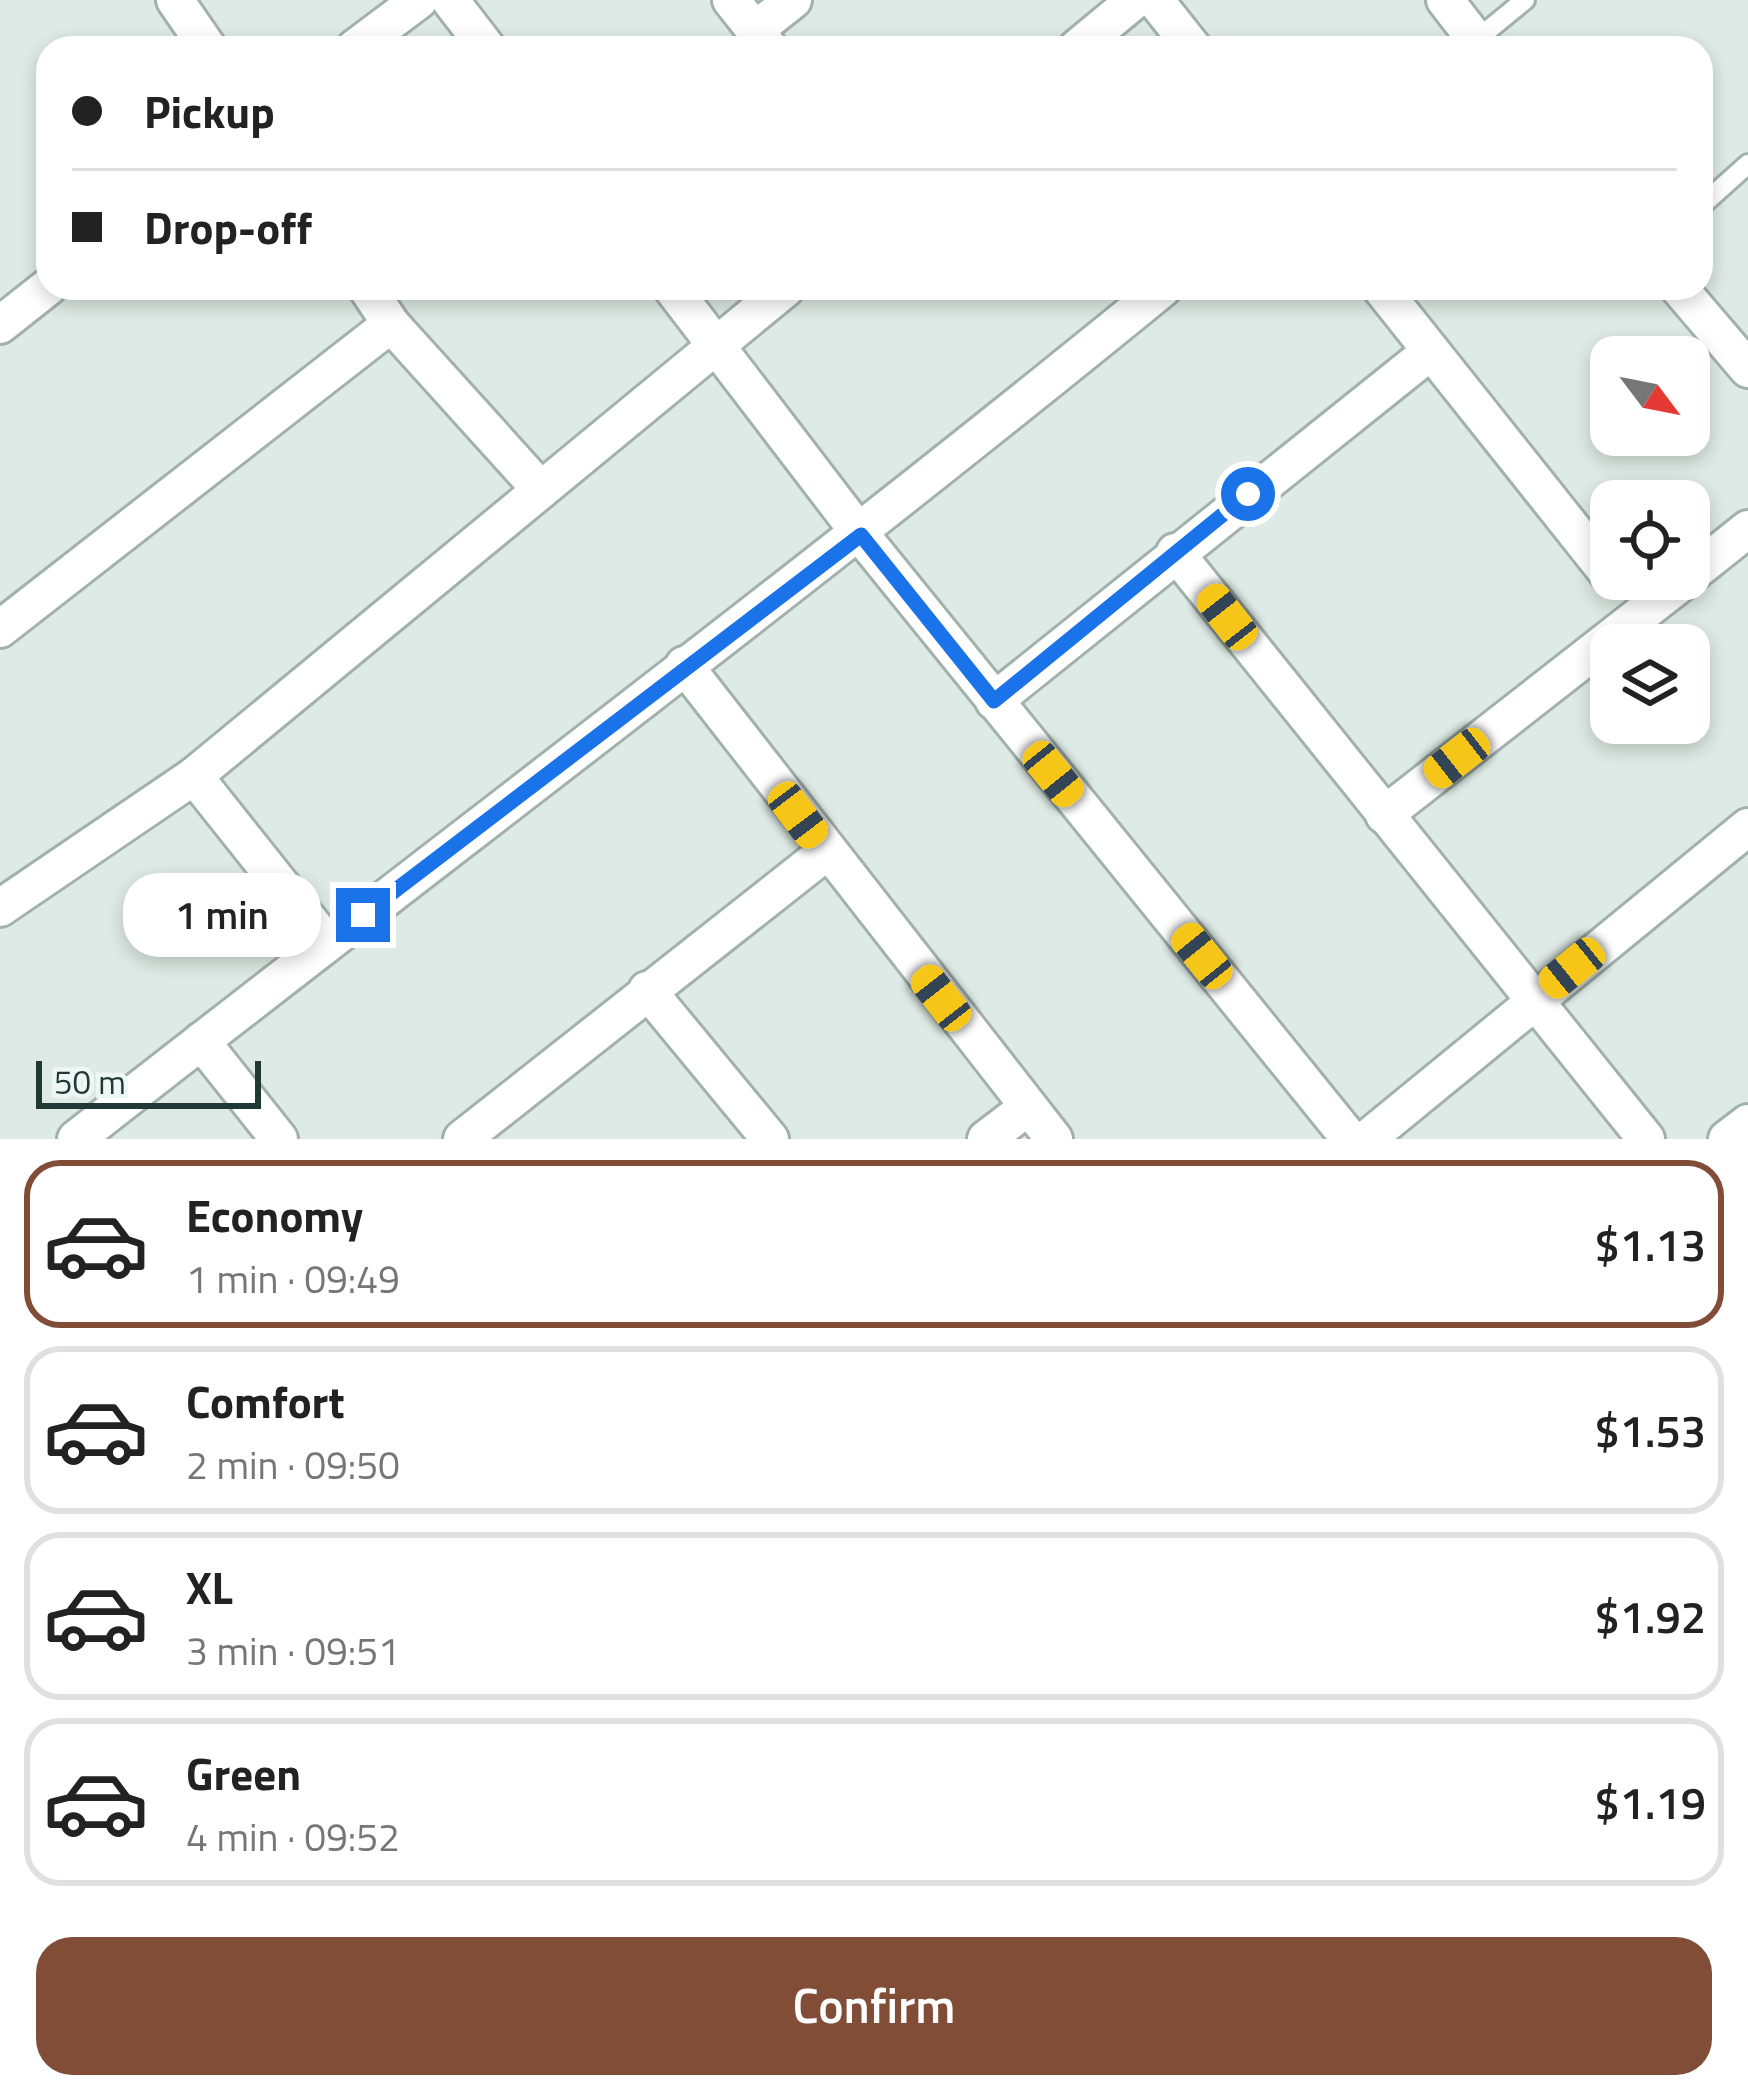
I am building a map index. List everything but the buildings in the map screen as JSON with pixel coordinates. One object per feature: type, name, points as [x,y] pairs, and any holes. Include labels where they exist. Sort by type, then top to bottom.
[{"type":"street","points":[[175,0],[200,36]]},
{"type":"street","points":[[371,36],[419,0]]},
{"type":"street","points":[[450,0],[478,36]]},
{"type":"street","points":[[730,0],[760,36]]},
{"type":"street","points":[[764,36],[793,0]]},
{"type":"street","points":[[1092,36],[1135,0]]},
{"type":"street","points":[[1155,0],[1183,36]]},
{"type":"street","points":[[1444,0],[1469,36]]},
{"type":"street","points":[[0,325],[36,296]]},
{"type":"street","points":[[376,300],[392,324],[541,490]]},
{"type":"street","points":[[681,300],[861,535],[1350,1139]]},
{"type":"street","points":[[0,908],[194,776],[771,300]]},
{"type":"street","points":[[76,1139],[684,665],[861,535],[1148,300]]},
{"type":"street","points":[[1390,300],[1590,551]]},
{"type":"street","points":[[1689,300],[1748,368]]},
{"type":"street","points":[[0,629],[392,324]]},
{"type":"street","points":[[994,701],[1175,551],[1431,352]]},
{"type":"street","points":[[1710,560],[1748,530]]},
{"type":"street","points":[[1175,551],[1384,815],[1537,997],[1646,1139]]},
{"type":"street","points":[[1629,600],[1641,615]]},
{"type":"street","points":[[1384,815],[1660,600]]},
{"type":"street","points":[[684,665],[1054,1139]]},
{"type":"street","points":[[194,776],[327,943]]},
{"type":"street","points":[[1367,1139],[1748,827]]},
{"type":"street","points":[[462,1139],[826,852]]},
{"type":"street","points":[[647,990],[770,1139]]},
{"type":"street","points":[[201,1041],[279,1139]]},
{"type":"street","points":[[986,1139],[1028,1107]]},
{"type":"street","points":[[1727,1139],[1748,1123]]},
{"type":"lane","points":[[1485,36],[1525,0]]},
{"type":"lane","points":[[1713,195],[1748,164]]},
{"type":"route","points":[[363,915],[684,665],[861,535],[994,701],[1248,494]]}]
